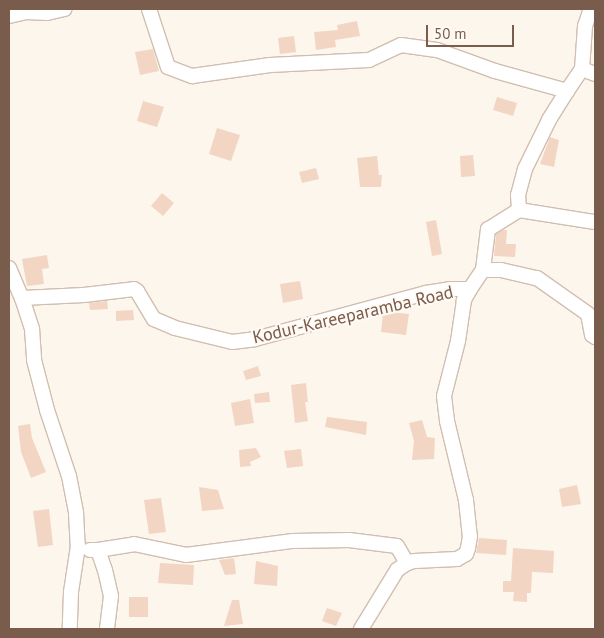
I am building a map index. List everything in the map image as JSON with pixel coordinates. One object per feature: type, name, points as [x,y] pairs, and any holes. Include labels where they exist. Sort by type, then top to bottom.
[{"type":"street","points":[[9,16],[26,12],[47,13],[65,9]]},
{"type":"street","points":[[148,9],[168,67],[192,76],[270,65],[369,60],[401,45],[437,50],[567,92]]},
{"type":"street","points":[[519,210],[518,195],[525,169],[549,120],[567,92],[588,72],[585,26],[591,9]]},
{"type":"street","points":[[470,289],[483,270],[488,229],[519,210],[595,222]]},
{"type":"street","points":[[9,268],[22,298],[32,329],[34,360],[44,402],[69,476],[76,514],[78,546],[71,592],[70,629]]},
{"type":"street","points":[[483,270],[501,270],[538,278],[588,314],[592,335],[595,337]]},
{"type":"street","name":"Kodur-Kareeparamba Road","points":[[22,298],[84,296],[134,289],[137,290],[154,319],[175,328],[232,342],[255,338],[426,294],[450,289],[470,289],[464,300],[458,341],[444,396],[447,421],[466,500],[470,536],[468,548],[466,554],[457,559],[407,562]]},
{"type":"street","points":[[76,552],[134,544],[186,555],[293,541],[349,540],[397,546],[407,562],[396,570],[362,629]]},
{"type":"street","points":[[98,550],[110,596],[107,629]]},
{"type":"building","points":[[357,21],[360,36],[335,40],[336,47],[316,50],[314,32],[338,30],[337,25]]},
{"type":"building","points":[[294,36],[296,52],[280,54],[278,38]]},
{"type":"building","points":[[153,49],[159,71],[140,75],[135,52]]},
{"type":"building","points":[[497,97],[517,103],[513,116],[493,110]]},
{"type":"building","points":[[143,101],[164,107],[157,127],[137,121]]},
{"type":"building","points":[[217,128],[240,135],[231,161],[209,154]]},
{"type":"building","points":[[550,137],[559,140],[554,167],[540,164]]},
{"type":"building","points":[[473,155],[475,176],[461,177],[460,156]]},
{"type":"building","points":[[377,156],[379,175],[382,175],[381,187],[360,187],[357,158]]},
{"type":"building","points":[[316,168],[319,179],[302,183],[299,172]]},
{"type":"building","points":[[162,193],[174,203],[163,216],[151,206]]},
{"type":"building","points":[[436,220],[442,254],[432,256],[426,222]]},
{"type":"building","points":[[507,230],[506,244],[516,244],[515,257],[494,256],[496,234]]},
{"type":"building","points":[[47,255],[49,268],[42,269],[44,284],[27,286],[22,259]]},
{"type":"building","points":[[300,281],[303,299],[283,303],[280,284]]},
{"type":"building","points":[[107,301],[108,309],[90,310],[89,303]]},
{"type":"building","points":[[133,310],[134,320],[116,321],[116,311]]},
{"type":"building","points":[[389,312],[409,314],[406,335],[381,332],[383,314]]},
{"type":"building","points":[[258,366],[261,376],[246,380],[243,371]]},
{"type":"building","points":[[306,383],[308,402],[305,402],[308,421],[295,423],[291,385]]},
{"type":"building","points":[[269,392],[270,402],[255,403],[254,394]]},
{"type":"building","points":[[250,399],[254,423],[235,426],[231,403]]},
{"type":"building","points":[[327,417],[367,422],[366,435],[325,427]]},
{"type":"building","points":[[422,420],[427,437],[435,438],[434,459],[412,460],[414,441],[409,423]]},
{"type":"building","points":[[30,424],[32,438],[46,472],[31,478],[21,452],[18,426]]},
{"type":"building","points":[[256,448],[261,457],[250,462],[251,466],[240,467],[239,450]]},
{"type":"building","points":[[301,449],[303,466],[287,468],[284,451]]},
{"type":"building","points":[[577,485],[581,504],[562,507],[559,489]]},
{"type":"building","points":[[199,487],[218,490],[224,509],[202,511]]},
{"type":"building","points":[[161,498],[166,532],[149,534],[144,500]]},
{"type":"building","points":[[49,509],[53,545],[38,547],[33,511]]},
{"type":"building","points":[[479,538],[507,540],[506,555],[476,553]]},
{"type":"building","points":[[513,548],[554,551],[553,573],[532,572],[531,593],[527,593],[527,602],[513,601],[514,592],[503,592],[503,581],[511,581]]},
{"type":"building","points":[[234,558],[236,574],[225,575],[219,560]]},
{"type":"building","points":[[256,561],[278,566],[277,586],[254,584]]},
{"type":"building","points":[[160,563],[194,565],[193,585],[158,583]]},
{"type":"building","points":[[129,597],[148,597],[148,617],[129,617]]},
{"type":"building","points":[[232,600],[239,600],[243,624],[224,626]]},
{"type":"building","points":[[327,608],[342,613],[336,626],[322,621]]}]
